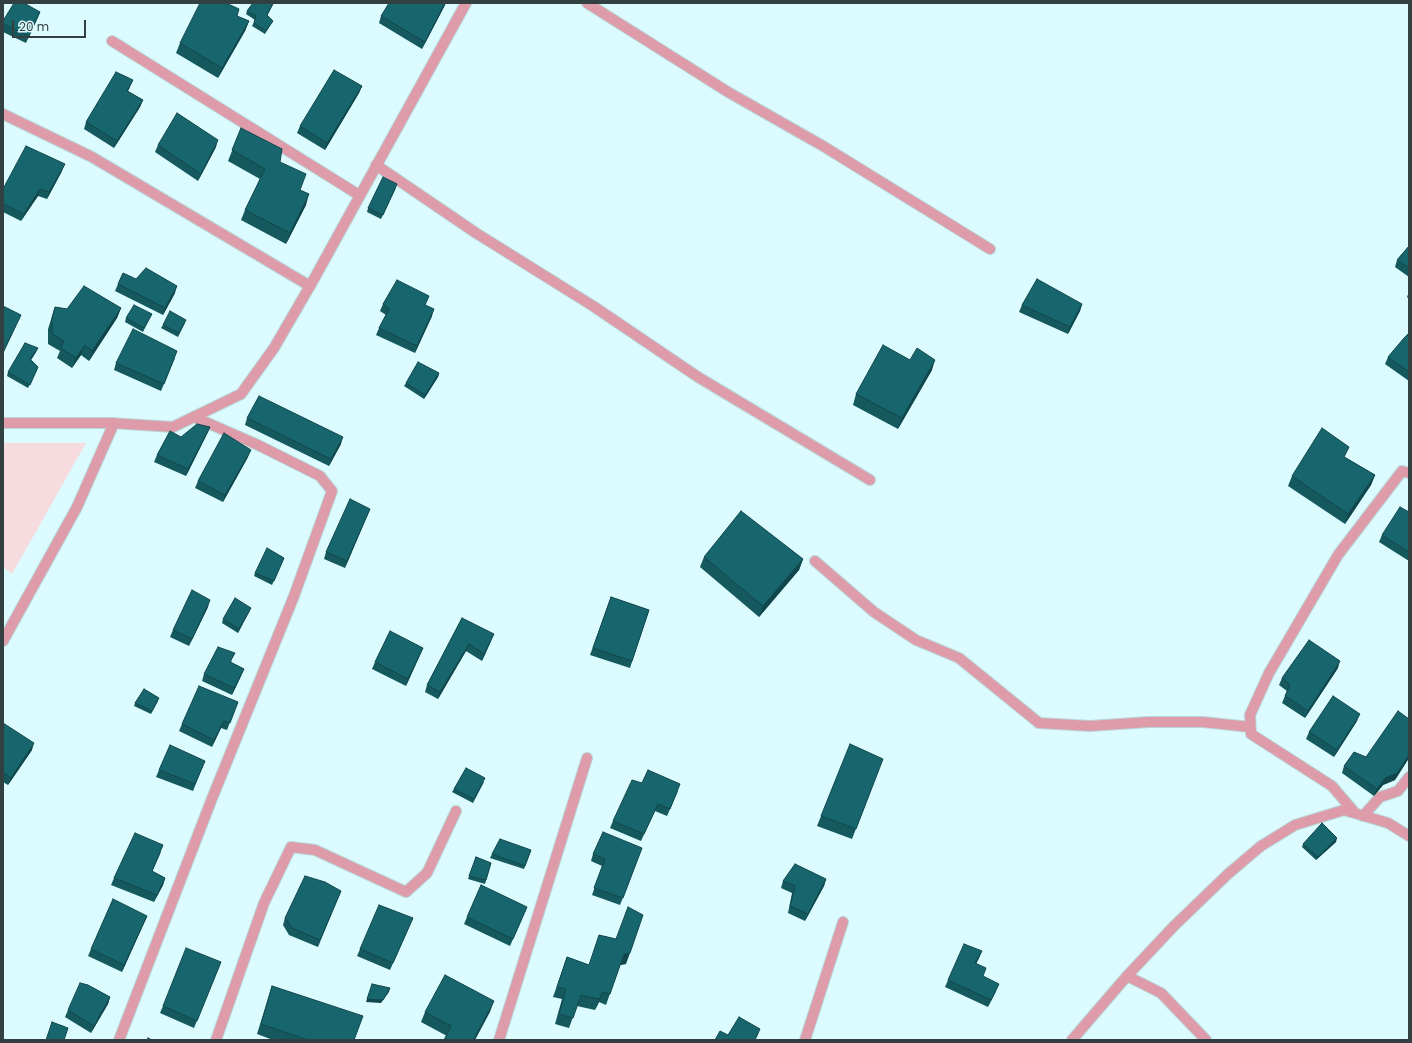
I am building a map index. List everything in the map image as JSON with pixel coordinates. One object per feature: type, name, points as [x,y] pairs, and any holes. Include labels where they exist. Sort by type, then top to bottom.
[{"type":"street","points":[[3,423],[114,423],[174,427],[241,394],[274,348],[310,286],[466,3]]},
{"type":"street","points":[[587,3],[728,92],[823,146],[990,249]]},
{"type":"street","points":[[112,41],[360,195]]},
{"type":"street","points":[[3,114],[92,157],[310,286]]},
{"type":"street","points":[[376,165],[476,233],[592,306],[698,377],[870,480]]},
{"type":"street","points":[[119,1040],[211,801],[294,596],[332,491],[320,476],[258,445],[194,417]]},
{"type":"street","points":[[3,640],[77,508],[114,423]]},
{"type":"street","points":[[1359,815],[1332,786],[1250,734],[1250,715],[1269,673],[1338,555],[1402,471],[1409,473]]},
{"type":"street","points":[[815,561],[874,612],[916,640],[959,658],[1039,723],[1090,726],[1149,722],[1203,722],[1250,727]]},
{"type":"street","points":[[499,1040],[587,758]]},
{"type":"street","points":[[1359,815],[1380,797],[1398,791],[1409,777]]},
{"type":"street","points":[[1072,1040],[1126,976],[1174,926],[1228,874],[1261,846],[1295,824],[1344,810],[1388,823],[1409,836]]},
{"type":"street","points":[[216,1040],[264,903],[292,847],[315,850],[406,892],[427,873],[456,811]]},
{"type":"street","points":[[805,1040],[843,922]]},
{"type":"street","points":[[1126,976],[1161,993],[1206,1040]]},
{"type":"shaded area","points":[[3,443],[86,443],[12,574],[3,567]]},
{"type":"building","points":[[14,3],[24,3],[40,12],[29,36],[3,24],[3,21]]},
{"type":"building","points":[[200,3],[226,3],[239,9],[237,16],[249,21],[222,68],[180,43]]},
{"type":"building","points":[[253,3],[273,3],[267,15],[273,21],[266,31],[254,23],[256,16],[247,11]]},
{"type":"building","points":[[389,3],[445,3],[425,42],[381,16]]},
{"type":"building","points":[[334,70],[362,86],[327,143],[300,126]]},
{"type":"building","points":[[116,72],[133,80],[127,91],[143,100],[117,141],[86,122]]},
{"type":"building","points":[[177,113],[218,140],[201,174],[158,145]]},
{"type":"building","points":[[241,128],[282,149],[280,162],[306,174],[300,190],[309,194],[290,233],[245,210],[265,169],[232,150]]},
{"type":"building","points":[[26,146],[65,164],[49,192],[40,189],[24,214],[3,204],[3,189]]},
{"type":"building","points":[[383,177],[397,184],[383,215],[368,208]]},
{"type":"building","points":[[1409,246],[1409,268],[1397,260]]},
{"type":"building","points":[[146,268],[177,286],[165,308],[118,284],[123,273],[136,279]]},
{"type":"building","points":[[1037,279],[1082,304],[1070,327],[1022,305]]},
{"type":"building","points":[[397,280],[429,296],[425,305],[434,309],[417,346],[379,328],[389,309],[383,304]]},
{"type":"building","points":[[84,286],[121,308],[92,351],[85,345],[76,358],[61,348],[64,341],[52,334],[52,318],[55,307],[67,309]]},
{"type":"building","points":[[134,305],[152,314],[144,328],[126,318]]},
{"type":"building","points":[[3,306],[21,315],[3,352]]},
{"type":"building","points":[[170,311],[186,320],[179,333],[163,325]]},
{"type":"building","points":[[133,329],[177,351],[164,384],[116,363]]},
{"type":"building","points":[[1409,333],[1409,372],[1388,357]]},
{"type":"building","points":[[25,343],[38,348],[30,359],[38,367],[30,385],[8,372]]},
{"type":"building","points":[[883,345],[910,360],[917,348],[935,360],[902,418],[856,394]]},
{"type":"building","points":[[418,362],[439,373],[425,395],[406,383]]},
{"type":"building","points":[[259,396],[343,437],[331,459],[247,418]]},
{"type":"building","points":[[197,424],[210,427],[188,469],[157,455],[170,431],[181,437]]},
{"type":"building","points":[[1322,428],[1349,447],[1344,457],[1375,475],[1348,514],[1292,476]]},
{"type":"building","points":[[224,433],[251,450],[225,495],[198,481]]},
{"type":"building","points":[[350,499],[370,509],[347,561],[326,552]]},
{"type":"building","points":[[1400,507],[1409,512],[1409,552],[1382,535]]},
{"type":"building","points":[[741,511],[803,559],[763,606],[704,557]]},
{"type":"building","points":[[267,548],[284,558],[274,581],[255,573]]},
{"type":"building","points":[[192,590],[210,600],[192,639],[173,630]]},
{"type":"building","points":[[611,597],[649,610],[632,661],[593,648]]},
{"type":"building","points":[[235,598],[251,608],[239,629],[223,619]]},
{"type":"building","points":[[462,618],[494,634],[484,654],[469,644],[440,692],[427,685]]},
{"type":"building","points":[[390,631],[423,648],[408,679],[375,662]]},
{"type":"building","points":[[1309,640],[1340,661],[1308,711],[1285,696],[1290,685],[1282,678]]},
{"type":"building","points":[[218,647],[235,653],[230,662],[244,669],[234,688],[204,674]]},
{"type":"building","points":[[199,686],[238,702],[230,723],[224,721],[214,740],[182,724]]},
{"type":"building","points":[[144,689],[159,698],[152,711],[135,703]]},
{"type":"building","points":[[1333,696],[1360,714],[1337,750],[1309,732]]},
{"type":"building","points":[[1398,711],[1409,719],[1409,755],[1397,773],[1385,778],[1377,789],[1344,766],[1354,752],[1366,757]]},
{"type":"building","points":[[3,723],[34,743],[11,778],[3,773]]},
{"type":"building","points":[[850,744],[883,759],[856,829],[821,816]]},
{"type":"building","points":[[170,745],[205,761],[195,784],[159,770]]},
{"type":"building","points":[[466,768],[485,778],[474,799],[454,789]]},
{"type":"building","points":[[648,770],[680,784],[670,809],[658,804],[644,834],[613,821],[632,780],[642,783]]},
{"type":"building","points":[[1322,823],[1337,838],[1318,857],[1303,844]]},
{"type":"building","points":[[603,832],[642,848],[623,898],[594,888],[605,859],[593,854]]},
{"type":"building","points":[[135,833],[163,845],[152,871],[165,878],[157,895],[114,878]]},
{"type":"building","points":[[500,839],[531,850],[525,866],[492,854]]},
{"type":"building","points":[[476,857],[491,863],[486,880],[469,876]]},
{"type":"building","points":[[795,864],[826,879],[808,914],[790,906],[795,886],[783,881]]},
{"type":"building","points":[[305,876],[325,882],[341,891],[320,940],[292,928],[285,918]]},
{"type":"building","points":[[481,885],[527,907],[513,939],[467,917]]},
{"type":"building","points":[[113,899],[147,916],[124,965],[91,949]]},
{"type":"building","points":[[379,905],[413,918],[393,963],[360,949]]},
{"type":"building","points":[[628,907],[643,915],[630,953],[624,954],[610,994],[603,992],[599,999],[581,995],[573,1018],[559,1014],[566,989],[557,987],[567,957],[589,965],[599,935],[616,939]]},
{"type":"building","points":[[964,944],[982,951],[975,963],[986,968],[983,976],[999,984],[991,1000],[948,980]]},
{"type":"building","points":[[186,948],[221,962],[197,1021],[163,1006]]},
{"type":"building","points":[[445,975],[494,1001],[473,1040],[444,1040],[451,1026],[425,1012]]},
{"type":"building","points":[[80,983],[88,985],[110,997],[94,1026],[68,1010]]},
{"type":"building","points":[[372,984],[390,988],[383,1000],[367,999]]},
{"type":"building","points":[[272,986],[363,1016],[354,1040],[308,1040],[261,1024]]},
{"type":"building","points":[[739,1017],[760,1029],[755,1040],[715,1040],[720,1031],[728,1035]]},
{"type":"building","points":[[52,1022],[68,1028],[64,1040],[46,1040]]}]
